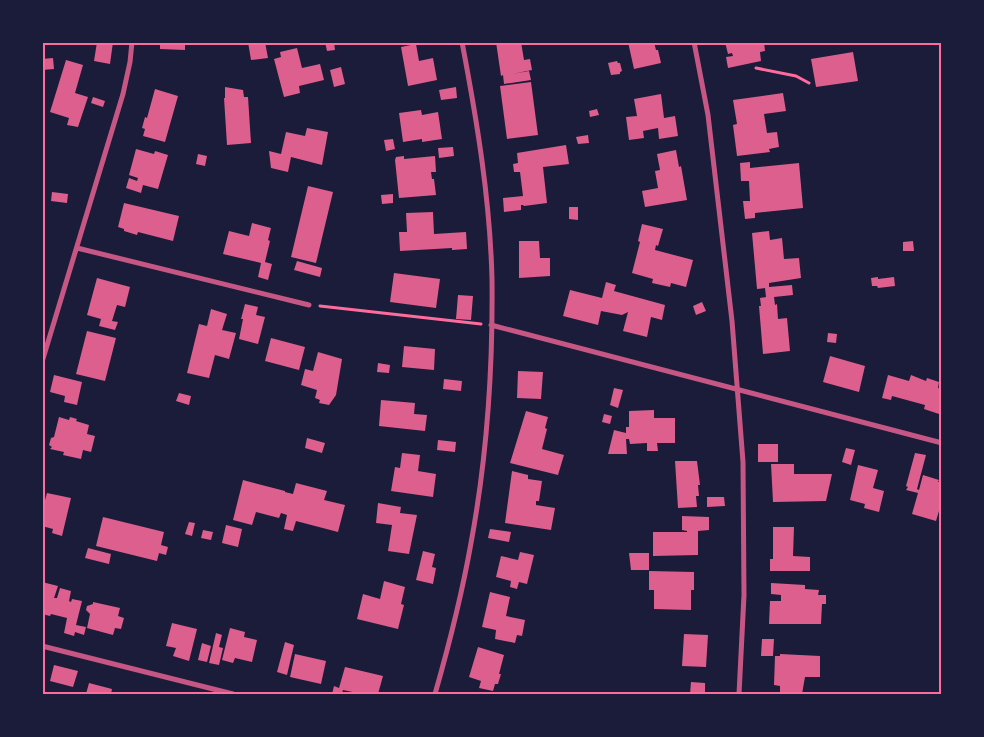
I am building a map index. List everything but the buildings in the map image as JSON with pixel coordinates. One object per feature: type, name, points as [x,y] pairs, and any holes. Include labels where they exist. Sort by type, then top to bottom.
[{"type":"street","points":[[42,362],[123,94],[132,42]]},
{"type":"street","points":[[435,694],[452,636],[471,543],[483,458],[490,376],[492,278],[487,202],[477,121],[462,42]]},
{"type":"street","points":[[694,42],[709,125],[732,321],[743,462],[744,595],[739,694]]},
{"type":"street","points":[[77,248],[309,305]]},
{"type":"street","points":[[491,325],[942,443]]},
{"type":"street","points":[[42,646],[233,694]]},
{"type":"path","points":[[756,68],[796,76],[809,82]]},
{"type":"path","points":[[335,307],[491,325]]}]
